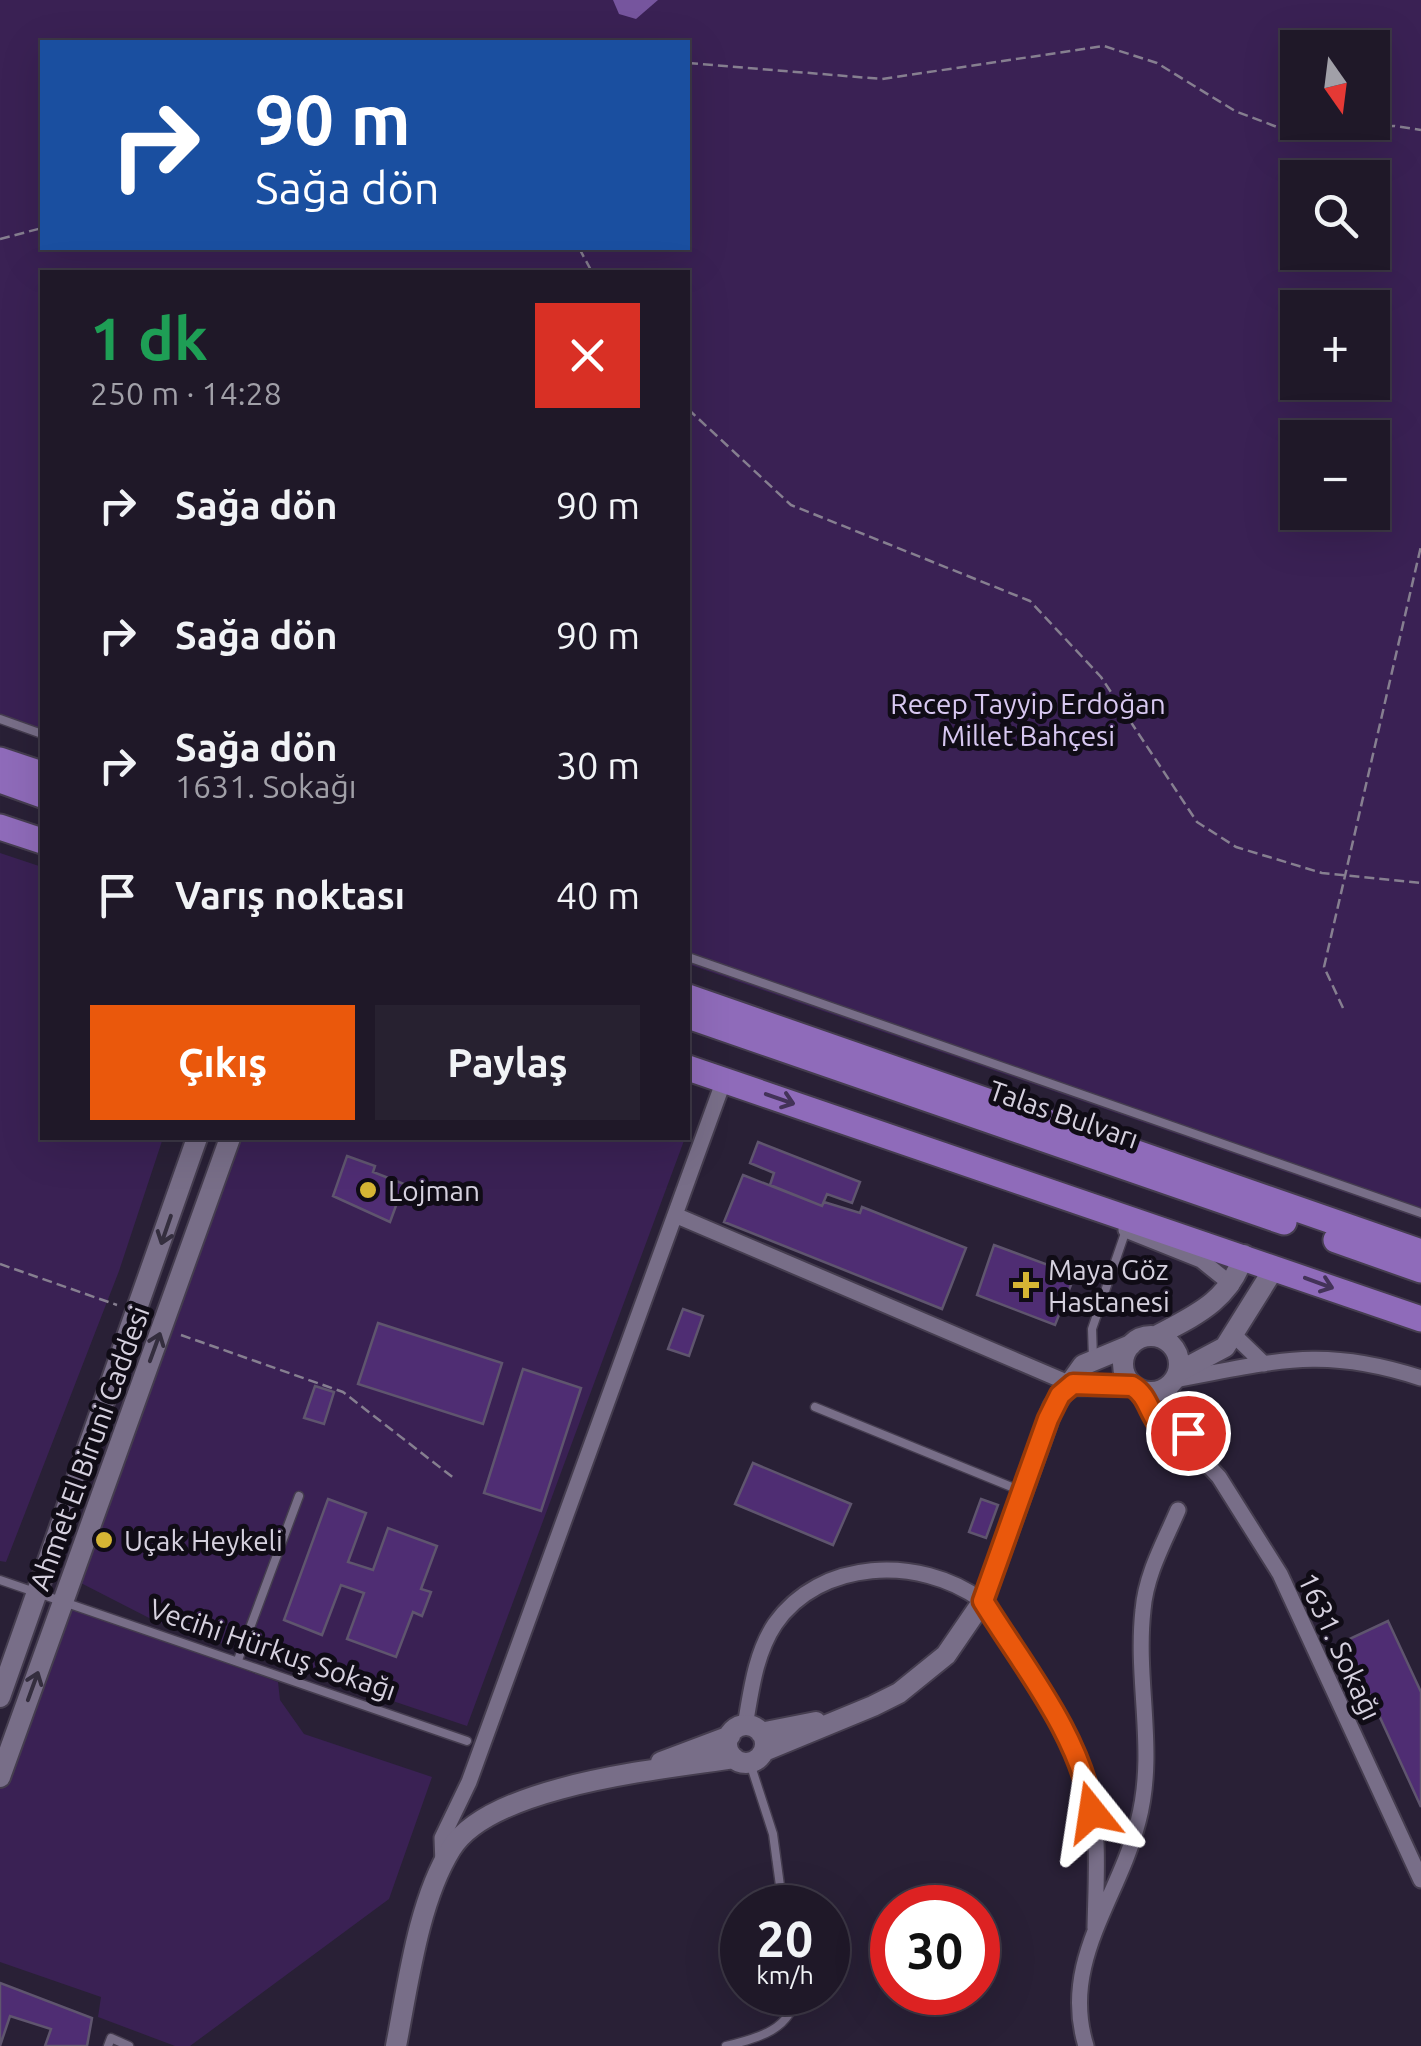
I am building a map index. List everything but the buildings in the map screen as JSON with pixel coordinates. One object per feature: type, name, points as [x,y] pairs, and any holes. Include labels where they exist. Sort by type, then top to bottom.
[{"type":"main road","points":[[0,760],[40,773]]},
{"type":"main road","points":[[0,780],[40,793]]},
{"type":"main road","points":[[0,827],[40,840]]},
{"type":"main road","points":[[690,997],[1421,1252]]},
{"type":"main road","name":"Talas Bulvarı","points":[[690,1017],[1421,1270]]},
{"type":"main road","points":[[690,1069],[1244,1255],[1421,1319]]},
{"type":"street","points":[[443,1864],[442,1838],[468,1782],[724,1080]]},
{"type":"street","name":"Ahmet El Biruni Caddesi","points":[[0,1697],[197,1140]]},
{"type":"street","name":"Ahmet El Biruni Caddesi","points":[[0,1777],[229,1140]]},
{"type":"street","points":[[990,1170],[1202,1260],[1232,1285]]},
{"type":"street","points":[[676,1215],[1073,1384],[1136,1388],[1264,1364],[1333,1356],[1421,1378]]},
{"type":"street","points":[[396,2046],[415,1949],[443,1864],[464,1831],[492,1810],[828,1722],[873,1706],[923,1676],[964,1634],[983,1601],[1054,1407],[1073,1384],[1075,1374],[1092,1358],[1156,1336],[1210,1307],[1232,1285],[1244,1255]]},
{"type":"street","points":[[1173,1380],[1210,1358],[1234,1335],[1275,1267]]},
{"type":"street","points":[[1234,1335],[1264,1364]]},
{"type":"street","points":[[1156,1336],[1177,1353],[1173,1380]]},
{"type":"street","points":[[1131,1345],[1123,1370],[1136,1388]]},
{"type":"street","name":"1631. Sokağı","points":[[1173,1380],[1191,1446],[1218,1477],[1280,1574],[1421,1880]]},
{"type":"street","name":"1631. Sokağı","points":[[1136,1388],[1157,1424],[1175,1441],[1191,1446]]},
{"type":"street","points":[[76,1487],[83,1505],[100,1496]]},
{"type":"street","points":[[1086,2046],[1078,2014],[1079,1979],[1095,1928],[1130,1848],[1143,1802],[1148,1754],[1143,1609],[1149,1577],[1178,1510]]},
{"type":"street","points":[[747,1744],[764,1643],[786,1611],[816,1587],[864,1570],[901,1571],[944,1582],[983,1601],[1052,1712],[1088,1782],[1097,1844],[1095,1928]]},
{"type":"lane","points":[[0,719],[40,733]]},
{"type":"lane","points":[[690,958],[1421,1213]]},
{"type":"lane","points":[[1092,1358],[1092,1328],[1126,1230]]},
{"type":"lane","points":[[814,1407],[1024,1492]]},
{"type":"lane","points":[[238,1660],[299,1496]]},
{"type":"lane","points":[[0,1580],[38,1591]]},
{"type":"lane","name":"Vecihi Hürkuş Sokağı","points":[[38,1591],[467,1741]]},
{"type":"lane","points":[[747,1744],[773,1834],[780,1885]]},
{"type":"lane","points":[[726,2046],[775,2029],[790,2015]]},
{"type":"lane","points":[[108,2046],[111,2038],[128,2046]]},
{"type":"path","points":[[690,63],[882,79],[1104,46],[1157,63],[1235,111],[1285,130],[1395,126],[1421,130]]},
{"type":"path","points":[[0,239],[40,229]]},
{"type":"path","points":[[690,411],[791,505],[1030,601],[1101,677],[1197,822],[1236,847],[1322,873],[1421,883]]},
{"type":"path","points":[[1343,1008],[1324,968],[1421,546]]},
{"type":"path","points":[[0,1264],[137,1312]]},
{"type":"path","points":[[161,1328],[343,1392],[455,1479]]},
{"type":"green space","name":"Recep Tayyip Erdoğan Millet Bahçesi","points":[[0,0],[1421,0],[1421,1219],[690,965],[690,270],[40,270],[40,738],[0,724]]},
{"type":"green space","points":[[0,853],[40,866],[40,1140],[162,1140],[119,1271],[6,1562],[0,1561]]},
{"type":"green space","points":[[225,1140],[684,1140],[467,1726],[155,1621],[75,1580]]},
{"type":"green space","points":[[76,1609],[278,1682],[280,1700],[304,1734],[432,1777],[389,1899],[190,2046],[175,2046],[98,2017],[101,1997],[0,1962],[0,1759],[53,1618]]},
{"type":"shaded area","points":[[613,0],[658,0],[636,19],[619,14]]},
{"type":"place","name":"Lojman","points":[[368,1190]]},
{"type":"place","name":"Maya Göz Hastanesi","points":[[1026,1285]]},
{"type":"place","name":"Uçak Heykeli","points":[[104,1540]]},
{"type":"route","points":[[1092,1812],[1088,1782],[1052,1712],[983,1601],[1048,1419],[1060,1395],[1073,1384],[1132,1386],[1140,1390],[1152,1419],[1175,1441],[1191,1446],[1188,1433]]}]
